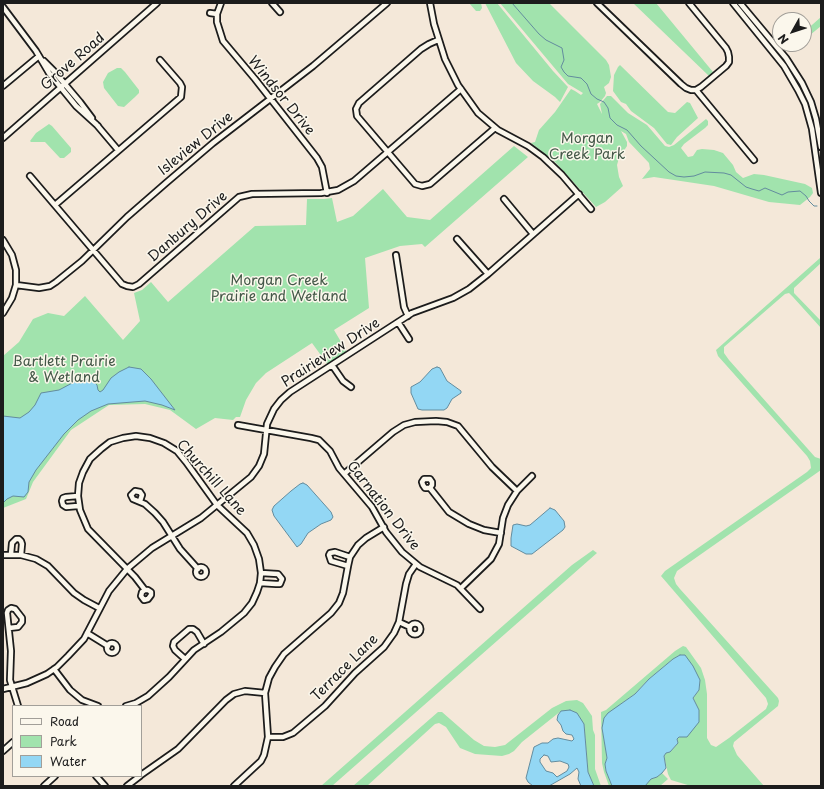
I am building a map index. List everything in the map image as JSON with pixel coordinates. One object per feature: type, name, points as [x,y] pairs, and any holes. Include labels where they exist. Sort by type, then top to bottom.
[{"type":"street","name":"Grove Road","points":[[3,138],[158,3]]},
{"type":"street","name":"Windsor Drive","points":[[221,3],[217,14],[218,28],[223,41],[320,162],[327,192]]},
{"type":"street","points":[[272,3],[280,12]]},
{"type":"street","name":"Isleview Drive","points":[[16,285],[39,288],[50,286],[56,282],[93,250],[127,217],[213,143],[313,66],[387,3]]},
{"type":"street","points":[[430,3],[438,40],[447,64],[461,89],[478,113],[495,128],[528,146],[543,157],[558,170],[591,209]]},
{"type":"street","points":[[597,3],[681,84],[688,89],[696,90],[754,160]]},
{"type":"street","points":[[689,3],[726,48],[729,57],[729,62],[726,66],[696,90]]},
{"type":"street","points":[[733,3],[784,66],[798,90],[812,129],[821,193]]},
{"type":"street","points":[[740,3],[786,58],[802,83],[811,102],[821,147]]},
{"type":"street","points":[[3,7],[41,58],[65,84],[118,150]]},
{"type":"street","points":[[210,13],[217,14]]},
{"type":"street","points":[[438,40],[421,49],[359,103],[356,109],[357,116],[415,184],[422,186],[430,184],[495,128]]},
{"type":"street","points":[[3,86],[41,58]]},
{"type":"street","points":[[41,58],[49,73],[76,106],[98,126]]},
{"type":"street","points":[[55,205],[181,97],[182,88],[180,83],[160,60]]},
{"type":"street","name":"Danbury Drive","points":[[30,176],[122,284],[133,287],[139,284],[239,197],[252,194],[327,192],[343,187],[354,181],[461,89]]},
{"type":"street","name":"Prairieview Drive","points":[[3,690],[27,684],[54,669],[68,656],[87,633],[109,591],[127,569],[152,548],[190,526],[251,477],[259,466],[264,454],[269,419],[281,400],[290,392],[408,316],[462,293],[488,274],[579,194]]},
{"type":"street","points":[[504,199],[533,234]]},
{"type":"street","points":[[457,239],[488,274]]},
{"type":"street","points":[[3,240],[12,255],[16,270],[16,285],[12,298],[3,313]]},
{"type":"street","points":[[396,255],[404,307],[408,316]]},
{"type":"street","points":[[398,322],[409,339]]},
{"type":"street","points":[[332,365],[343,381],[352,387]]},
{"type":"street","points":[[344,474],[394,431],[404,425],[415,422],[447,422],[458,426],[492,467],[517,491]]},
{"type":"street","name":"Carnation Drive","points":[[238,425],[319,440],[330,451],[339,468],[372,508],[402,552],[416,564],[450,580],[461,588],[480,609]]},
{"type":"street","name":"Churchill Lane","points":[[129,705],[148,696],[169,677],[185,659],[244,613],[252,602],[260,583],[259,559],[254,545],[247,533],[217,505],[186,462],[176,451],[164,443],[150,438],[136,436],[110,442],[90,459],[82,472],[79,483],[78,506],[88,529],[140,583],[144,590]]},
{"type":"street","points":[[461,588],[491,559],[499,544],[500,533],[506,512],[512,499],[517,491],[532,476]]},
{"type":"street","points":[[430,488],[449,512],[460,520],[484,530],[500,533]]},
{"type":"street","points":[[78,496],[66,497],[63,498],[62,501],[63,505],[66,507],[78,506]]},
{"type":"street","points":[[140,501],[155,513],[163,522],[180,549],[198,568]]},
{"type":"street","points":[[234,786],[261,760],[265,751],[268,737],[265,693],[274,667],[284,654],[331,613],[339,603],[344,593],[350,557],[358,545],[366,538],[384,527]]},
{"type":"street","points":[[11,554],[12,543],[16,539],[21,541],[21,555]]},
{"type":"street","points":[[348,566],[331,561],[329,555],[330,553],[335,552],[350,557]]},
{"type":"street","points":[[3,555],[21,555],[36,559],[48,566],[84,600],[100,608]]},
{"type":"street","name":"Terrace Lane","points":[[268,737],[283,737],[291,734],[325,706],[358,670],[384,647],[394,633],[409,574],[416,564]]},
{"type":"street","points":[[260,573],[278,574],[282,579],[280,584],[260,583]]},
{"type":"street","points":[[9,628],[18,627],[22,622],[22,618],[15,609],[11,608],[7,612],[11,651],[10,675],[12,688],[18,705]]},
{"type":"street","points":[[398,622],[410,626]]},
{"type":"street","points":[[185,659],[175,650],[173,646],[174,642],[189,629],[197,632],[204,644]]},
{"type":"street","points":[[87,633],[108,646]]},
{"type":"street","points":[[54,669],[70,690],[82,700],[95,705]]},
{"type":"street","points":[[142,775],[178,748],[226,700],[234,694],[245,691],[265,693]]},
{"type":"street","points":[[3,751],[12,743]]},
{"type":"street","points":[[44,786],[54,777]]},
{"type":"street","points":[[97,777],[105,786]]},
{"type":"street","points":[[127,786],[139,777]]},
{"type":"green space","points":[[469,3],[481,3],[482,8],[480,11],[476,11]]},
{"type":"green space","points":[[485,3],[497,3],[568,87],[560,102],[533,81],[516,63]]},
{"type":"green space","name":"Morgan Creek Park","points":[[500,3],[549,3],[606,60],[609,65],[611,77],[609,83],[604,87],[606,93],[605,96],[597,104],[602,114],[600,104],[607,96],[611,96],[628,113],[647,125],[665,146],[669,147],[674,145],[706,119],[708,121],[708,125],[681,148],[688,157],[693,156],[697,150],[714,150],[723,153],[733,165],[736,172],[743,178],[754,174],[764,175],[805,184],[812,188],[813,193],[800,205],[769,202],[714,186],[654,177],[642,179],[650,169],[649,163],[629,142],[626,134],[621,131],[627,142],[627,146],[619,158],[617,165],[619,177],[623,186],[605,202],[596,207],[555,162],[531,143],[535,142],[539,130],[555,112],[571,89],[581,95],[583,93],[568,84]]},
{"type":"green space","points":[[633,3],[656,3],[713,72],[709,76]]},
{"type":"green space","points":[[821,17],[821,26],[812,33],[812,25]]},
{"type":"green space","points":[[620,65],[668,112],[675,113],[687,102],[690,103],[698,118],[677,137],[671,145],[667,144],[654,128],[631,111],[626,104],[621,102],[613,91],[614,75]]},
{"type":"green space","points":[[117,68],[121,68],[125,72],[139,90],[139,93],[124,107],[118,106],[104,88],[103,82],[108,73]]},
{"type":"green space","points":[[49,124],[71,148],[71,152],[64,158],[60,158],[45,142],[30,141],[36,133]]},
{"type":"green space","name":"Morgan Creek Prairie and Wetland","points":[[514,146],[528,157],[425,247],[422,244],[400,246],[365,258],[369,308],[334,330],[347,352],[328,365],[312,343],[266,373],[256,383],[246,400],[240,417],[236,417],[233,420],[215,418],[196,429],[170,410],[145,404],[109,405],[71,430],[33,482],[26,499],[3,508],[3,356],[19,342],[33,319],[48,313],[64,316],[85,296],[123,340],[140,321],[134,293],[142,290],[151,282],[168,302],[255,226],[306,225],[307,199],[332,198],[337,222],[353,216],[383,189],[407,217],[430,220]]},
{"type":"green space","points":[[820,258],[821,263],[794,288],[794,293],[821,321],[821,328],[789,293],[785,294],[724,347],[724,353],[815,457],[821,459],[821,470],[677,571],[674,578],[680,589],[778,698],[778,706],[734,742],[733,746],[737,755],[764,786],[691,786],[671,780],[664,756],[678,743],[677,739],[699,722],[699,710],[693,698],[699,690],[700,680],[680,655],[649,679],[635,694],[620,705],[602,728],[607,758],[605,764],[606,771],[612,786],[609,786],[602,763],[601,712],[606,710],[675,651],[683,646],[686,647],[701,668],[705,680],[707,694],[707,738],[711,745],[716,747],[729,738],[766,709],[768,704],[766,698],[661,576],[665,571],[811,468],[810,461],[807,456],[718,356],[716,350]]},
{"type":"green space","points":[[593,550],[597,553],[332,786],[321,786],[572,565]]},
{"type":"green space","points":[[577,700],[583,703],[592,716],[595,735],[595,769],[601,786],[594,786],[588,772],[584,724],[561,711],[522,742],[514,751],[502,756],[475,754],[460,748],[446,727],[439,723],[435,724],[367,786],[353,786],[438,712],[442,712],[474,740],[484,746],[495,747],[505,745],[552,708],[566,701]]},
{"type":"green space","points":[[662,773],[668,779],[660,786],[645,786],[651,779]]},
{"type":"water","points":[[129,367],[141,369],[151,379],[175,410],[145,401],[108,404],[91,411],[78,420],[64,434],[36,470],[29,482],[28,492],[24,497],[13,496],[3,503],[3,416],[20,418],[29,412],[35,405],[41,393],[59,390],[76,381],[84,379],[92,380],[97,385],[100,392],[111,378]]},
{"type":"water","points":[[437,367],[440,368],[447,381],[461,391],[461,393],[452,399],[447,408],[444,410],[418,409],[411,393],[411,387],[420,382],[432,369]]},
{"type":"water","points":[[303,483],[307,485],[331,512],[333,517],[331,520],[321,524],[308,533],[301,544],[297,547],[274,516],[272,510],[274,506],[291,491]]},
{"type":"water","points":[[550,508],[555,510],[564,521],[565,527],[563,530],[532,554],[526,554],[511,546],[513,525],[530,525]]},
{"type":"water","points":[[680,655],[685,655],[693,666],[700,680],[699,690],[693,698],[699,710],[699,722],[687,737],[679,737],[677,739],[678,743],[664,756],[666,768],[657,777],[651,779],[645,786],[612,786],[605,764],[607,758],[602,728],[604,718],[608,713],[635,694],[649,679],[673,659]]},
{"type":"water","points":[[570,710],[577,713],[584,724],[588,772],[594,786],[581,786],[578,779],[579,772],[577,768],[570,774],[549,786],[533,786],[526,778],[534,747],[558,738],[572,741],[574,739],[572,735],[566,734],[563,731],[557,720],[561,711]],"holes":[[[544,755],[548,756],[551,762],[560,761],[568,764],[569,767],[567,771],[557,777],[553,773],[546,771],[540,762],[540,759]]]},
{"type":"waterway","points":[[512,3],[539,34],[546,40],[562,48],[564,60],[561,67],[564,72],[568,76],[581,78],[587,84],[591,94],[604,102],[608,108],[610,118],[617,125],[627,130],[641,146],[669,172],[676,176],[684,177],[694,176],[705,172],[724,173],[731,175],[746,187],[759,191],[765,188],[782,195],[788,192],[800,191],[814,206],[817,206]]},
{"type":"park label","name":"Bartlett Prairie & Wetland","points":[[64,370]]}]
